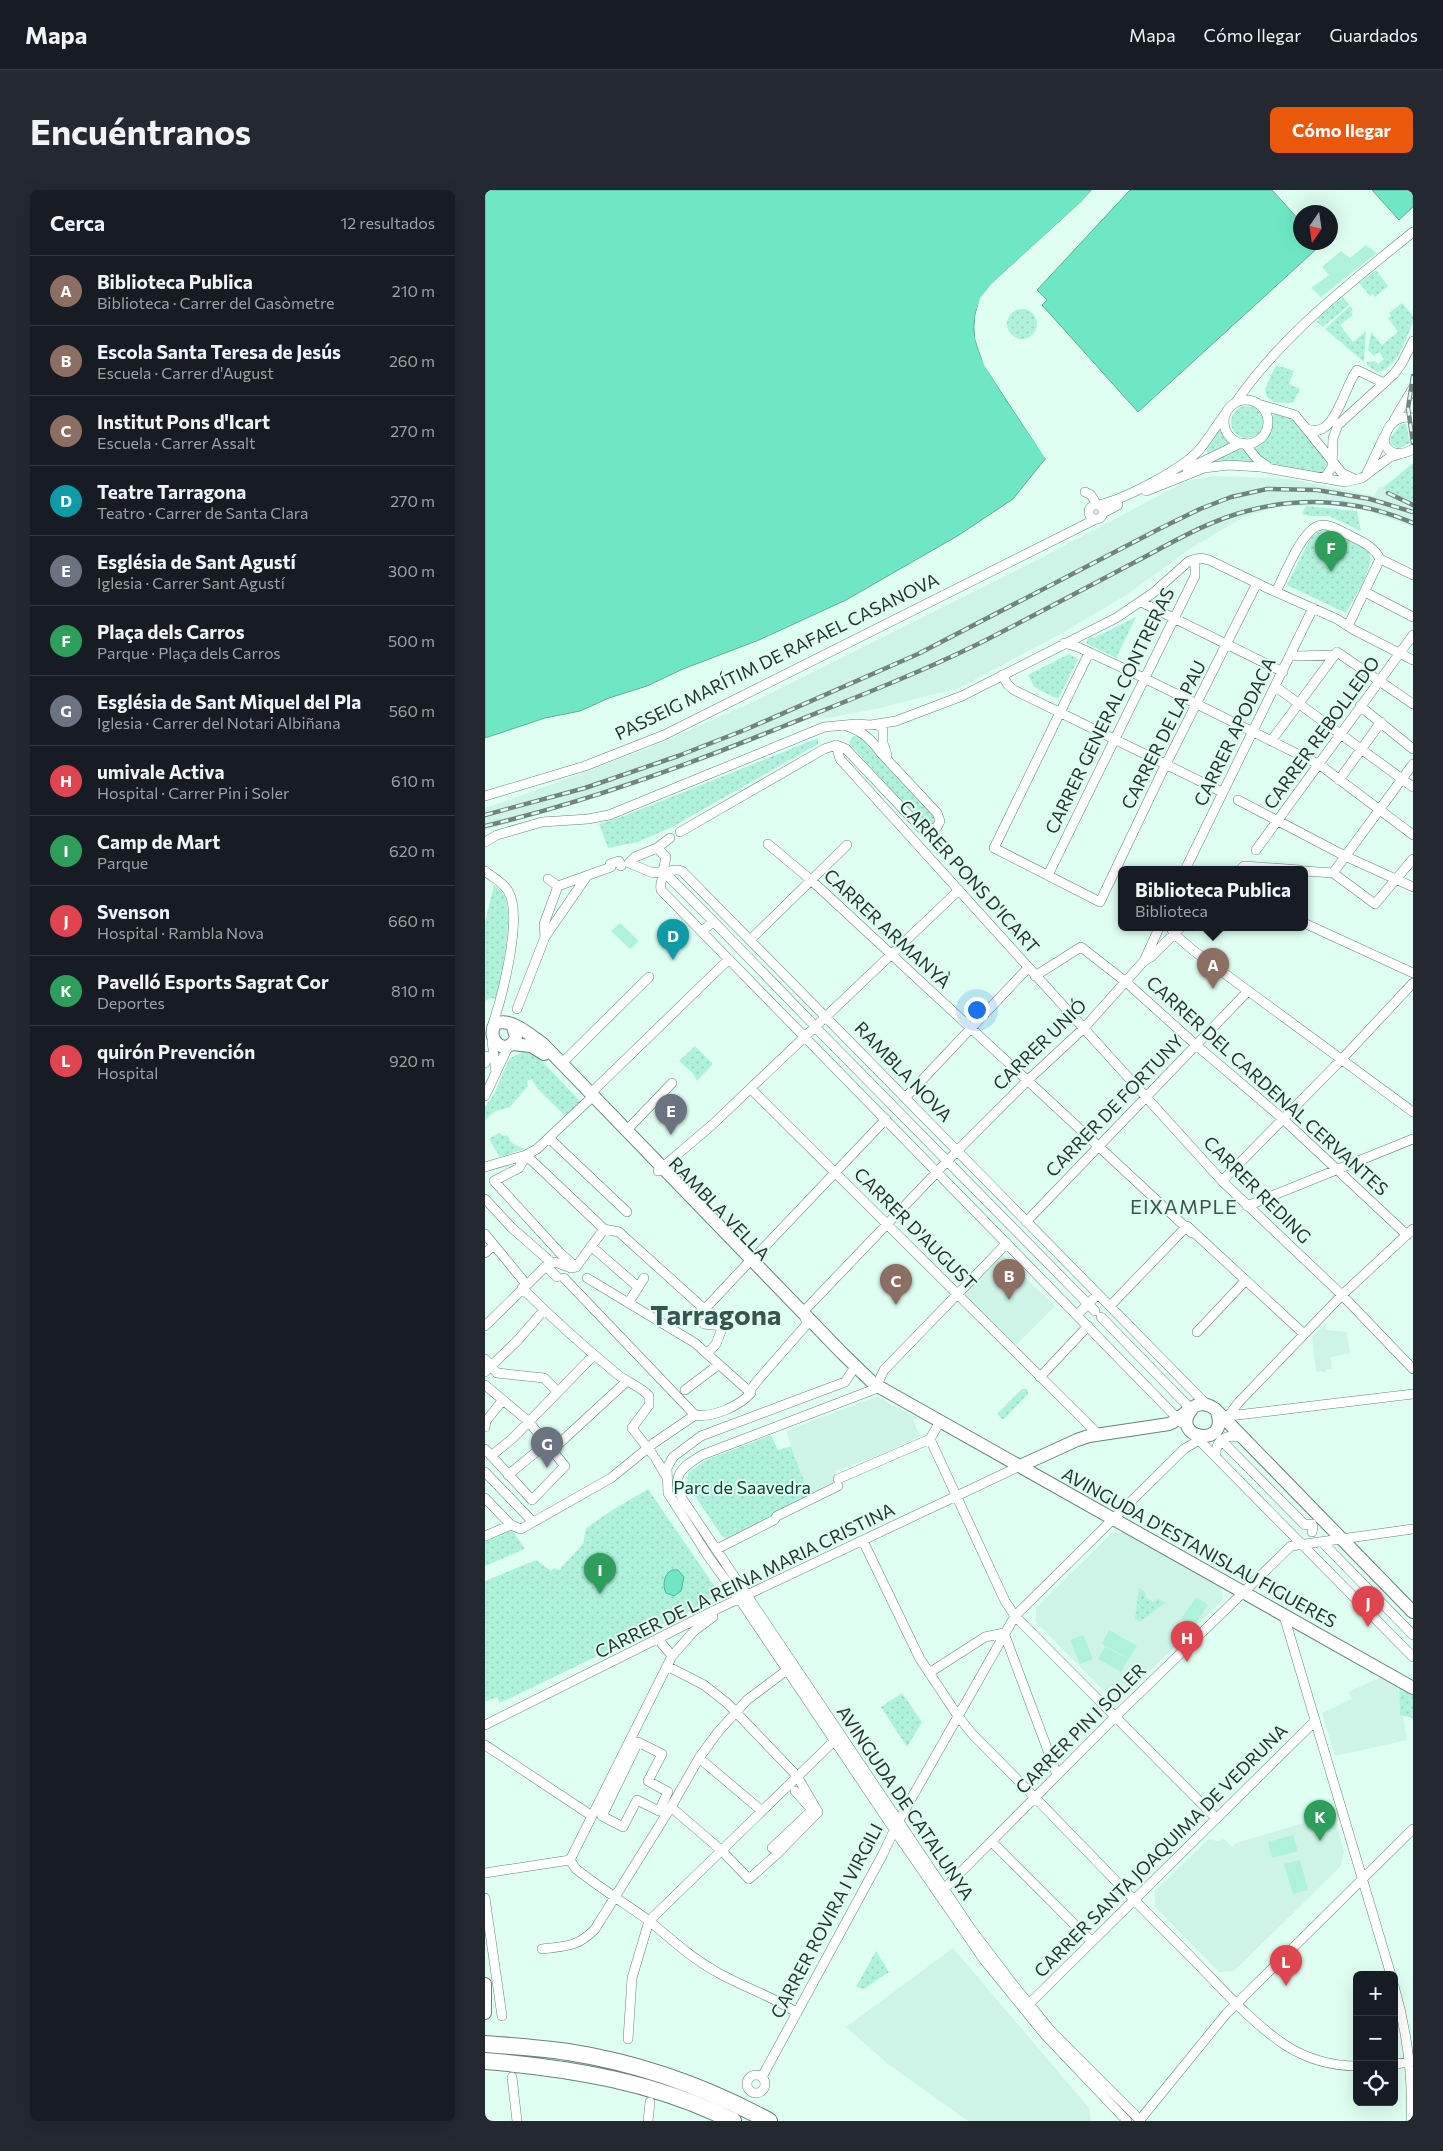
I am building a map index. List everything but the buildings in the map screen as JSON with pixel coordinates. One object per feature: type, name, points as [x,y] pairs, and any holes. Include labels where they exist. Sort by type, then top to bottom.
[{"type":"highway","points":[[485,2044],[569,2052],[661,2074],[730,2101],[769,2121]]},
{"type":"highway","points":[[485,2062],[567,2069],[633,2084],[665,2093],[733,2121]]},
{"type":"highway","points":[[485,2068],[522,2070],[567,2069]]},
{"type":"main road","points":[[499,1022],[512,1024],[516,1037],[510,1046],[499,1047],[490,1036],[499,1022]]},
{"type":"main road","name":"RAMBLA VELLA","points":[[512,1024],[543,1044],[590,1097],[750,1262],[865,1376]]},
{"type":"main road","name":"RAMBLA VELLA","points":[[510,1046],[526,1045],[539,1050],[626,1131],[661,1170]]},
{"type":"main road","points":[[805,1318],[814,1320],[877,1388]]},
{"type":"main road","name":"RAMBLA VELLA","points":[[805,1318],[851,1375],[877,1388]]},
{"type":"main road","name":"AVINGUDA D'ESTANISLAU FIGUERES","points":[[865,1376],[877,1388],[938,1425],[1002,1461],[1020,1466]]},
{"type":"main road","name":"AVINGUDA D'ESTANISLAU FIGUERES","points":[[877,1388],[1020,1466],[1413,1688]]},
{"type":"main road","points":[[1191,1406],[1220,1420],[1211,1434],[1197,1435],[1187,1421],[1191,1406]]},
{"type":"main road","points":[[1020,1466],[1077,1440],[1169,1424],[1191,1406]]},
{"type":"main road","name":"RAMBLA NOVA","points":[[1220,1420],[1243,1438],[1413,1612]]},
{"type":"main road","points":[[485,1984],[485,2013]]},
{"type":"street","points":[[1096,510],[1190,459],[1201,448],[1260,370],[1308,318],[1413,232]]},
{"type":"street","points":[[1318,478],[1328,474],[1333,462],[1333,438],[1337,425],[1384,383],[1402,364],[1413,341]]},
{"type":"street","points":[[1307,429],[1320,430],[1329,425],[1357,370],[1384,383]]},
{"type":"street","points":[[1366,475],[1385,436],[1413,388]]},
{"type":"street","points":[[1236,402],[1249,401],[1292,413],[1344,475],[1356,480]]},
{"type":"street","points":[[1225,414],[1225,424],[1228,433],[1242,443],[1257,441],[1266,431],[1268,424],[1267,416],[1258,404]]},
{"type":"street","points":[[1393,423],[1402,417],[1413,418]]},
{"type":"street","points":[[1385,436],[1385,444],[1388,450],[1394,453],[1407,452]]},
{"type":"street","name":"PASSEIG MARÍTIM DE RAFAEL CASANOVA","points":[[1146,491],[1242,443],[1261,462],[1282,471]]},
{"type":"street","name":"PASSEIG MARÍTIM DE RAFAEL CASANOVA","points":[[485,796],[585,766],[664,735],[1076,528],[1096,510],[1193,472],[1215,466],[1243,465],[1342,482],[1356,480],[1390,457],[1407,452]]},
{"type":"street","points":[[1276,592],[1303,539],[1316,526],[1328,525],[1368,544],[1380,559],[1413,576]]},
{"type":"street","points":[[485,842],[497,835],[542,822],[587,820],[624,809],[824,727],[896,721],[962,696],[1116,618],[1141,602],[1189,561],[1195,559],[1209,560],[1337,619],[1413,660]]},
{"type":"street","name":"CARRER GENERAL CONTRERAS","points":[[1048,875],[1113,739],[1195,576],[1195,559]]},
{"type":"street","points":[[1348,626],[1380,559]]},
{"type":"street","name":"CARRER DE LA PAU","points":[[1048,875],[1100,902],[1166,764],[1257,583]]},
{"type":"street","points":[[1365,592],[1413,616]]},
{"type":"street","points":[[1141,602],[1283,672]]},
{"type":"street","name":"CARRER APODACA","points":[[1187,866],[1220,791],[1276,687],[1313,608]]},
{"type":"street","points":[[1087,633],[1083,644],[1089,653]]},
{"type":"street","name":"CARRER REBOLLEDO","points":[[1256,850],[1413,635]]},
{"type":"street","points":[[1064,643],[1144,678],[1319,765],[1413,835]]},
{"type":"street","points":[[1048,875],[994,848],[1089,653]]},
{"type":"street","points":[[1292,654],[1297,656],[1336,654],[1379,680],[1413,704]]},
{"type":"street","points":[[1271,741],[1336,654]]},
{"type":"street","points":[[1002,675],[1011,688],[1220,791]]},
{"type":"street","points":[[1276,687],[1413,787]]},
{"type":"street","points":[[1360,706],[1413,749]]},
{"type":"street","points":[[870,739],[878,741],[896,721]]},
{"type":"street","points":[[1339,780],[1381,722]]},
{"type":"street","points":[[870,739],[867,729],[874,724],[882,726],[884,748],[890,762]]},
{"type":"street","points":[[680,832],[824,749],[840,746],[918,826],[928,830],[937,827],[940,818],[937,813],[870,739],[857,730],[841,725]]},
{"type":"street","name":"CARRER PONS D'ICART","points":[[840,746],[840,759],[1084,1028]]},
{"type":"street","points":[[1333,872],[1413,764]]},
{"type":"street","points":[[1238,800],[1345,856],[1413,887]]},
{"type":"street","points":[[545,937],[544,924],[558,886],[587,875],[620,866],[635,857],[657,848],[670,838]]},
{"type":"street","name":"CARRER ARMANYÀ","points":[[768,844],[811,880],[1027,1081],[1304,1334]]},
{"type":"street","points":[[750,940],[847,845]]},
{"type":"street","points":[[620,866],[653,873],[663,871],[666,857],[657,848]]},
{"type":"street","points":[[1308,871],[1333,872],[1375,904],[1413,859]]},
{"type":"street","points":[[665,894],[684,873],[677,870],[666,874],[660,884],[661,890],[1413,1657]]},
{"type":"street","points":[[485,871],[500,882],[511,896],[512,923],[505,984],[490,1036],[496,1073]]},
{"type":"street","name":"RAMBLA NOVA","points":[[684,873],[1220,1420],[1305,1524],[1305,1532],[1315,1535]]},
{"type":"street","points":[[666,874],[811,1022]]},
{"type":"street","points":[[517,1009],[545,937],[587,875]]},
{"type":"street","points":[[548,879],[558,886]]},
{"type":"street","points":[[661,1170],[751,1088],[959,890]]},
{"type":"street","points":[[702,932],[713,921]]},
{"type":"street","points":[[1308,925],[1413,973]]},
{"type":"street","name":"CARRER UNIÓ","points":[[751,1393],[751,1389],[805,1318],[886,1225],[1027,1081],[1084,1028],[1126,982],[1144,961],[1158,931]]},
{"type":"street","points":[[1176,932],[1248,991],[1413,1112]]},
{"type":"street","name":"CARRER UNIÓ","points":[[1144,961],[1151,957],[1176,932]]},
{"type":"street","name":"CARRER DEL CARDENAL CERVANTES","points":[[1035,976],[1081,947],[1126,982],[1410,1232]]},
{"type":"street","points":[[485,1167],[527,1155],[549,1139],[729,959]]},
{"type":"street","points":[[905,1098],[1026,970]]},
{"type":"street","points":[[561,1064],[649,977]]},
{"type":"street","points":[[1222,1181],[1341,1060],[1413,983]]},
{"type":"street","name":"CARRER DE FORTUNY","points":[[1026,1222],[1248,991]]},
{"type":"street","name":"CARRER REDING","points":[[1084,1028],[1222,1181],[1342,1295],[1413,1369]]},
{"type":"street","name":"RAMBLA NOVA","points":[[819,1031],[1191,1406]]},
{"type":"street","points":[[485,1096],[510,1046]]},
{"type":"street","points":[[626,1131],[672,1082]]},
{"type":"street","name":"CARRER D'AUGUST","points":[[751,1088],[886,1225],[1099,1435]]},
{"type":"street","points":[[704,1310],[886,1119]]},
{"type":"street","points":[[549,1139],[625,1210]]},
{"type":"street","points":[[1247,1206],[1413,1139]]},
{"type":"street","points":[[527,1155],[604,1229],[619,1232],[638,1253],[723,1326]]},
{"type":"street","points":[[527,1155],[519,1168],[494,1181],[560,1253],[576,1267]]},
{"type":"street","points":[[485,1195],[560,1277],[695,1415]]},
{"type":"street","points":[[485,1200],[508,1221]]},
{"type":"street","points":[[485,1326],[524,1286],[549,1264],[558,1263],[571,1268],[576,1267],[604,1229]]},
{"type":"street","points":[[1110,1306],[1188,1229]]},
{"type":"street","points":[[1216,1457],[1220,1420],[1342,1295],[1410,1232]]},
{"type":"street","points":[[485,1234],[544,1310],[626,1382],[549,1447],[508,1474]]},
{"type":"street","points":[[877,1388],[884,1370],[1007,1243]]},
{"type":"street","points":[[485,1253],[494,1245]]},
{"type":"street","points":[[591,1246],[639,1287]]},
{"type":"street","points":[[485,1498],[511,1525],[521,1529],[611,1478],[650,1452],[695,1415],[721,1411],[745,1400],[751,1393],[695,1344],[587,1278]]},
{"type":"street","points":[[629,1302],[644,1278]]},
{"type":"street","points":[[1197,1332],[1245,1280]]},
{"type":"street","points":[[1077,1315],[1095,1311],[1098,1294]]},
{"type":"street","points":[[489,1369],[544,1310]]},
{"type":"street","points":[[1097,1335],[1118,1315]]},
{"type":"street","points":[[704,1324],[723,1326]]},
{"type":"street","points":[[707,1354],[716,1344],[723,1326]]},
{"type":"street","points":[[1040,1376],[1088,1326]]},
{"type":"street","points":[[487,1387],[528,1421],[565,1466],[532,1500],[488,1452],[513,1438],[528,1421],[557,1391],[594,1355]]},
{"type":"street","points":[[485,1359],[489,1369],[497,1372],[544,1378],[557,1391]]},
{"type":"street","points":[[685,1390],[719,1365]]},
{"type":"street","points":[[666,1480],[667,1468],[673,1457],[701,1436],[851,1375]]},
{"type":"street","name":"AVINGUDA DE CATALUNYA","points":[[626,1382],[646,1392],[649,1396],[649,1405],[632,1428],[650,1452],[666,1480],[668,1493],[708,1556],[790,1667],[1005,1987],[1046,2036],[1127,2121]]},
{"type":"street","name":"AVINGUDA DE CATALUNYA","points":[[741,1599],[717,1549],[683,1500],[676,1486],[676,1478],[690,1463],[719,1447],[877,1388]]},
{"type":"street","points":[[1220,1420],[1413,1394]]},
{"type":"street","points":[[485,1427],[486,1421],[502,1401]]},
{"type":"street","points":[[717,1549],[775,1520],[777,1516],[838,1482],[930,1439],[938,1425]]},
{"type":"street","name":"CARRER ROVIRA I VIRGILI","points":[[762,2077],[897,1826],[1015,1616],[1197,1435]]},
{"type":"street","points":[[930,1439],[1005,1601],[1015,1616],[1216,1818]]},
{"type":"street","name":"CARRER DE LA REINA MARIA CRISTINA","points":[[485,1725],[715,1610],[1020,1466]]},
{"type":"street","points":[[485,1472],[533,1522]]},
{"type":"street","points":[[485,1536],[511,1525]]},
{"type":"street","points":[[1302,1544],[1413,1529]]},
{"type":"street","points":[[863,1541],[920,1659],[973,1735],[1134,1901],[1267,2032],[1304,2056],[1322,2062],[1353,2066]]},
{"type":"street","name":"CARRER PIN I SOLER","points":[[944,1889],[1116,1716],[1242,1593],[1291,1546],[1302,1544]]},
{"type":"street","points":[[1319,1557],[1327,1547],[1413,1635]]},
{"type":"street","points":[[570,1860],[672,1656],[694,1631],[708,1619],[741,1599]]},
{"type":"street","points":[[1284,1616],[1390,1971]]},
{"type":"street","points":[[929,1673],[985,1637],[1004,1633],[1057,1775]]},
{"type":"street","points":[[658,1639],[672,1656]]},
{"type":"street","points":[[667,1666],[704,1685],[727,1703],[797,1776],[815,1805],[817,1812],[816,1816],[749,1879],[722,1851],[671,1807]]},
{"type":"street","points":[[543,1949],[574,1945],[584,1940],[595,1929],[671,1807],[699,1758],[718,1732],[758,1690],[790,1667]]},
{"type":"street","name":"AVINGUDA DE CATALUNYA","points":[[790,1667],[834,1740],[944,1889],[971,1929],[1051,2031],[1140,2121]]},
{"type":"street","name":"CARRER SANTA JOAQUIMA DE VEDRUNA","points":[[1029,2004],[1315,1721]]},
{"type":"street","points":[[628,2039],[632,1978],[649,1922],[834,1740]]},
{"type":"street","points":[[638,1742],[662,1754],[648,1781],[668,1792],[659,1811],[637,1800],[623,1827],[602,1816],[638,1742]]},
{"type":"street","points":[[485,1745],[592,1816]]},
{"type":"street","points":[[699,1758],[762,1811]]},
{"type":"street","points":[[772,1848],[812,1810],[795,1791]]},
{"type":"street","points":[[1140,2121],[1225,2014],[1413,1828]]},
{"type":"street","points":[[992,1842],[1092,1942]]},
{"type":"street","points":[[570,1860],[576,1869],[649,1922],[676,1945],[714,1971],[744,1987],[781,2002],[797,2013]]},
{"type":"street","points":[[485,1873],[570,1860]]},
{"type":"street","points":[[485,1898],[502,2016]]},
{"type":"street","points":[[1398,2000],[1406,2028],[1412,2062],[1411,2121]]},
{"type":"street","points":[[1398,2064],[1412,2062]]},
{"type":"street","points":[[753,2075],[762,2077],[765,2086],[762,2091],[748,2096],[748,2078],[753,2075]]},
{"type":"street","points":[[511,2076],[517,2121]]},
{"type":"street","points":[[648,2121],[651,2102]]},
{"type":"shaded area","points":[[485,190],[1092,190],[991,284],[981,300],[975,315],[974,330],[982,358],[1007,401],[1046,458],[1013,499],[959,535],[846,600],[759,640],[683,669],[647,686],[609,698],[580,711],[545,718],[485,738]]},
{"type":"shaded area","points":[[1130,190],[1272,190],[1293,213],[1293,250],[1315,250],[1138,412],[1042,305],[1047,300],[1037,290]]},
{"type":"shaded area","points":[[1372,190],[1413,190],[1413,207],[1399,220]]},
{"type":"shaded area","points":[[1213,476],[1291,479],[1374,496],[1380,486],[1413,502],[1413,527],[1351,507],[1325,505],[1276,507],[1242,518],[1191,548],[1128,594],[1064,632],[959,688],[880,708],[828,718],[815,717],[693,765],[599,797],[485,830],[485,808],[651,747],[751,703],[1039,559],[1187,481]]},
{"type":"shaded area","points":[[1002,1255],[1055,1306],[1016,1345],[963,1295]]},
{"type":"shaded area","points":[[1326,1323],[1326,1330],[1347,1332],[1350,1353],[1331,1357],[1332,1369],[1326,1370],[1323,1373],[1323,1371],[1316,1372],[1312,1337]]},
{"type":"shaded area","points":[[878,1396],[894,1407],[917,1418],[913,1420],[920,1436],[882,1454],[835,1471],[839,1482],[809,1494],[786,1431]]},
{"type":"shaded area","points":[[1125,1532],[1221,1586],[1223,1600],[1125,1695],[1108,1695],[1036,1622],[1036,1608],[1111,1534]]},
{"type":"shaded area","points":[[672,1570],[678,1570],[684,1577],[681,1591],[674,1596],[666,1593],[664,1587],[664,1580]]},
{"type":"shaded area","points":[[1381,1677],[1399,1687],[1400,1715],[1403,1716],[1407,1740],[1335,1756],[1322,1713],[1352,1699],[1348,1692]]},
{"type":"shaded area","points":[[1334,1814],[1344,1852],[1341,1866],[1234,1971],[1219,1972],[1155,1907],[1155,1891],[1209,1839],[1217,1841],[1224,1839],[1232,1847],[1236,1843]]},
{"type":"shaded area","points":[[953,1948],[1089,2108],[1091,2121],[968,2121],[888,2064],[846,2027]]},
{"type":"green space","points":[[1366,245],[1377,253],[1321,297],[1311,288],[1329,275],[1322,267],[1341,251],[1350,258]]},
{"type":"green space","points":[[1376,270],[1388,286],[1375,297],[1373,294],[1370,296],[1359,283]]},
{"type":"green space","points":[[1343,297],[1349,305],[1323,327],[1317,322],[1318,318]]},
{"type":"green space","points":[[1402,303],[1413,316],[1413,322],[1395,360],[1384,370],[1377,372],[1367,365],[1367,362],[1375,361],[1378,364],[1384,359],[1379,352],[1374,356],[1368,350],[1371,332],[1382,345],[1398,332],[1388,318],[1391,316],[1389,313]]},
{"type":"green space","points":[[1350,306],[1353,310],[1351,312],[1353,315],[1340,325],[1353,342],[1366,331],[1364,362],[1325,329]]},
{"type":"green space","points":[[1022,309],[1028,310],[1036,318],[1036,330],[1028,338],[1022,339],[1016,338],[1008,330],[1007,324],[1008,318],[1016,310]]},
{"type":"green space","points":[[1276,365],[1294,371],[1289,384],[1300,389],[1293,403],[1274,402],[1267,397],[1265,389]]},
{"type":"green space","points":[[1247,406],[1259,410],[1263,422],[1259,434],[1247,438],[1235,434],[1231,422],[1235,410]]},
{"type":"green space","points":[[1276,413],[1293,419],[1306,432],[1327,462],[1326,472],[1317,475],[1270,463],[1260,458],[1254,449],[1270,433],[1272,416]]},
{"type":"green space","points":[[1401,424],[1406,424],[1410,443],[1398,449],[1391,444],[1390,438]]},
{"type":"green space","points":[[1218,430],[1221,431],[1229,444],[1209,455],[1205,446]]},
{"type":"green space","points":[[1238,448],[1243,450],[1256,463],[1212,464],[1212,459]]},
{"type":"green space","points":[[1413,463],[1413,502],[1383,488]]},
{"type":"green space","points":[[1306,506],[1357,511],[1361,531],[1329,516],[1302,514]]},
{"type":"green space","points":[[1322,529],[1329,529],[1360,543],[1367,549],[1370,555],[1370,563],[1364,581],[1346,613],[1287,585],[1311,537]]},
{"type":"green space","points":[[1136,617],[1116,658],[1086,643],[1089,637],[1094,638]]},
{"type":"green space","points":[[1069,654],[1078,659],[1058,699],[1034,687],[1028,675]]},
{"type":"green space","points":[[854,736],[859,736],[933,816],[934,824],[925,827],[851,745],[849,742]]},
{"type":"green space","points":[[818,738],[818,744],[672,827],[638,842],[608,848],[599,824],[624,816]]},
{"type":"green space","points":[[494,885],[500,890],[506,900],[508,910],[507,936],[496,999],[491,998],[485,1001],[485,922]]},
{"type":"green space","points":[[620,923],[639,941],[630,949],[611,931]]},
{"type":"green space","points":[[695,1046],[713,1064],[697,1081],[693,1073],[679,1061]]},
{"type":"green space","points":[[523,1052],[538,1057],[582,1103],[567,1118],[537,1088],[532,1079],[527,1081],[528,1086],[510,1107],[494,1112],[485,1120],[485,1107],[494,1094],[508,1062],[512,1057]]},
{"type":"green space","points":[[499,1133],[504,1136],[507,1135],[512,1143],[524,1149],[500,1157],[489,1139]]},
{"type":"green space","points":[[1022,1389],[1027,1389],[1028,1394],[1003,1420],[997,1414]]},
{"type":"green space","name":"Parc de Saavedra","points":[[771,1435],[778,1450],[791,1446],[809,1494],[821,1492],[727,1540],[721,1535],[689,1487],[687,1482],[688,1473],[706,1460]]},
{"type":"green space","points":[[648,1489],[715,1587],[715,1596],[690,1611],[500,1703],[497,1697],[485,1702],[485,1581],[536,1560],[551,1571],[554,1568],[559,1570],[583,1544],[586,1528]]},
{"type":"green space","points":[[511,1528],[525,1549],[485,1566],[485,1539],[506,1533]]},
{"type":"green space","points":[[1139,1588],[1145,1592],[1146,1598],[1153,1602],[1158,1599],[1165,1603],[1140,1622],[1135,1619]]},
{"type":"green space","points":[[1196,1597],[1208,1605],[1193,1627],[1181,1619]]},
{"type":"green space","points":[[1109,1630],[1137,1646],[1129,1659],[1102,1644]]},
{"type":"green space","points":[[1083,1635],[1093,1659],[1080,1664],[1070,1640]]},
{"type":"green space","points":[[1105,1647],[1128,1659],[1121,1672],[1098,1659]]},
{"type":"green space","points":[[1399,1687],[1413,1694],[1413,1718],[1400,1715]]},
{"type":"green space","points":[[902,1693],[922,1722],[907,1747],[881,1707]]},
{"type":"green space","points":[[1293,1835],[1298,1851],[1272,1858],[1268,1842]]},
{"type":"green space","points":[[1300,1860],[1308,1890],[1293,1894],[1284,1864]]},
{"type":"green space","points":[[876,1951],[889,1972],[864,1989],[856,1987]]},
{"type":"pier","points":[[1092,190],[1094,191],[1083,204],[993,286],[982,299],[977,318],[977,338],[986,364],[1048,457],[1047,461],[984,365],[975,338],[975,317],[980,298],[991,284]]},
{"type":"railway","points":[[1413,376],[1408,408],[1413,443]]},
{"type":"railway","points":[[485,815],[585,788],[678,756],[747,729],[918,654],[1159,529],[1200,509],[1231,497],[1267,489],[1317,490],[1370,499],[1413,512]]},
{"type":"railway","points":[[1388,493],[1413,505]]},
{"type":"railway","points":[[485,826],[561,806],[636,782],[747,741],[882,687],[978,644],[1177,539],[1233,515],[1268,506],[1310,502],[1352,505],[1372,509],[1413,523]]},
{"type":"place","name":"Plaça dels Carros","points":[[1331,572]]},
{"type":"place","name":"Teatre Tarragona","points":[[673,960]]},
{"type":"place","name":"Biblioteca Publica","points":[[1213,989]]},
{"type":"place","name":"Església de Sant Agustí","points":[[671,1135]]},
{"type":"place","name":"Escola Santa Teresa de Jesús","points":[[1009,1300]]},
{"type":"place","name":"Institut Pons d'Icart","points":[[896,1305]]},
{"type":"place","name":"Església de Sant Miquel del Pla","points":[[547,1468]]},
{"type":"place","name":"Camp de Mart","points":[[600,1594]]},
{"type":"place","name":"Svenson","points":[[1368,1627]]},
{"type":"place","name":"umivale Activa","points":[[1187,1662]]},
{"type":"place","name":"Pavelló Esports Sagrat Cor","points":[[1320,1841]]},
{"type":"place","name":"quirón Prevención","points":[[1286,1986]]},
{"type":"district","name":"EIXAMPLE","points":[[1184,1207]]},
{"type":"district","name":"Tarragona","points":[[716,1315]]}]
